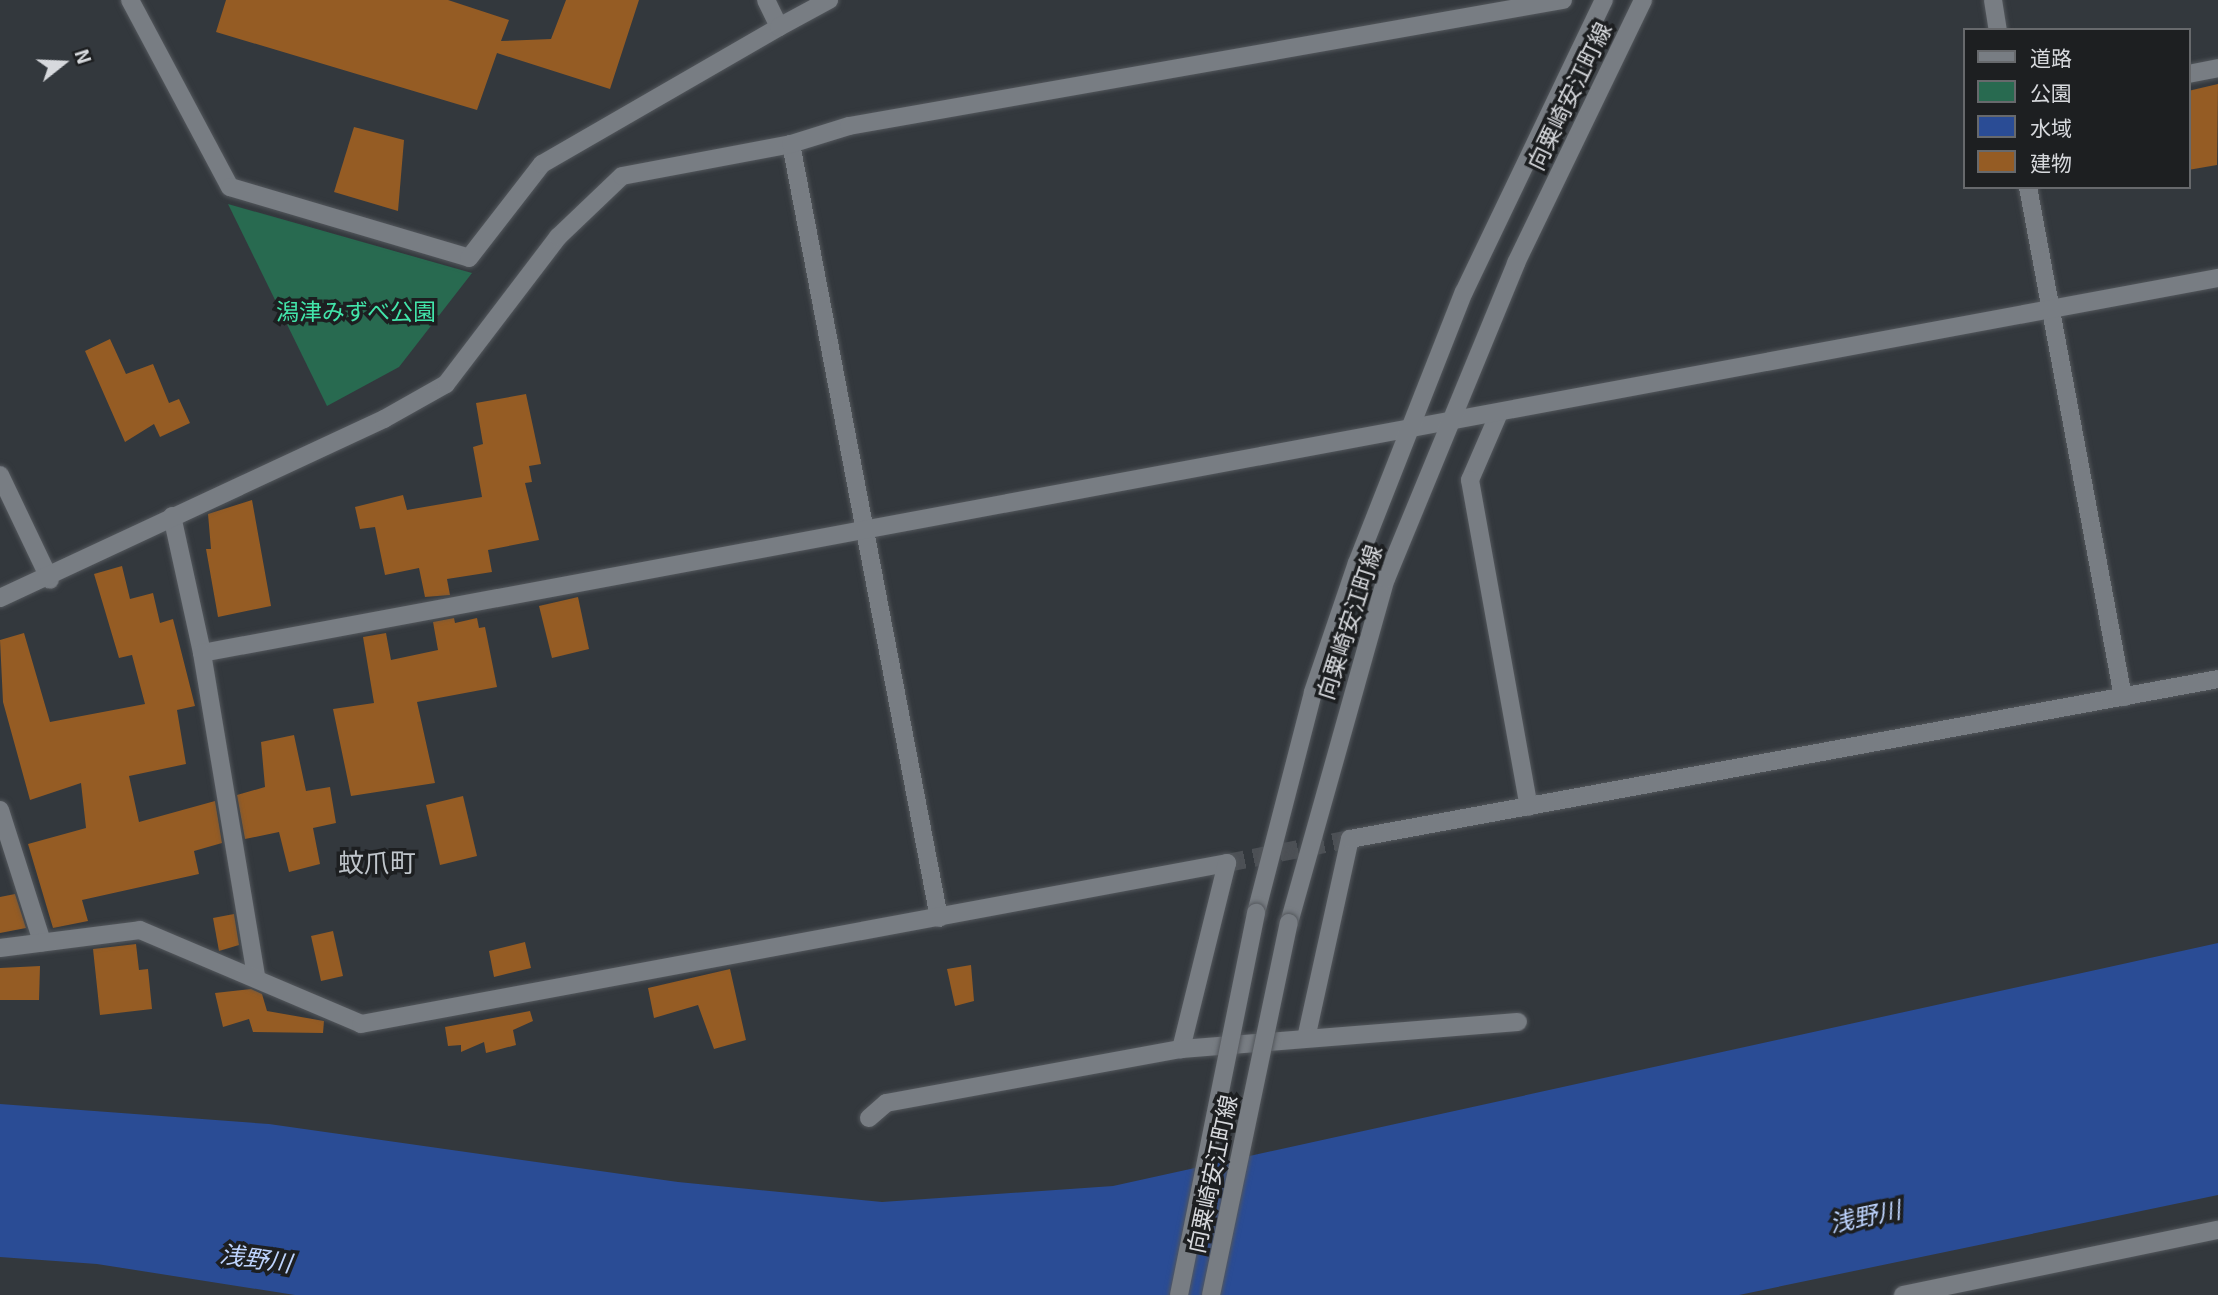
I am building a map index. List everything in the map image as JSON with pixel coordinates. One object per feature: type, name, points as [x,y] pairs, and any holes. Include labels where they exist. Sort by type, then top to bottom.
[{"type":"street","points":[[130,0],[230,187],[469,258],[542,164],[829,0]]},
{"type":"street","points":[[766,0],[779,27]]},
{"type":"street","points":[[0,598],[50,580],[172,516],[384,419],[446,384],[558,237],[622,176],[791,144],[849,126],[1563,0]]},
{"type":"street","name":"向粟崎安江町線","points":[[1179,1295],[1256,913],[1312,692],[1464,292],[1604,0]]},
{"type":"street","name":"向粟崎安江町線","points":[[1211,1295],[1289,923],[1386,579],[1516,263],[1643,0]]},
{"type":"street","points":[[1993,0],[1998,28]]},
{"type":"street","points":[[2190,74],[2218,68]]},
{"type":"street","points":[[791,144],[862,529],[939,918]]},
{"type":"street","points":[[2028,189],[2049,312],[2123,697]]},
{"type":"street","points":[[202,653],[1412,427],[1499,414],[2049,312],[2218,278]]},
{"type":"street","points":[[1499,414],[1470,480],[1529,807]]},
{"type":"street","points":[[0,475],[50,580]]},
{"type":"street","points":[[172,516],[202,653],[256,975]]},
{"type":"street","points":[[1307,1034],[1350,839],[2218,679]]},
{"type":"street","points":[[0,810],[42,943]]},
{"type":"street","points":[[0,948],[140,930],[256,975],[361,1024],[1227,863],[1181,1049]]},
{"type":"street","points":[[869,1118],[886,1103],[1181,1049],[1307,1034],[1518,1022]]},
{"type":"street","points":[[1903,1295],[2218,1230]]},
{"type":"green space","name":"潟津みずべ公園","points":[[228,204],[472,273],[399,367],[327,406]]},
{"type":"water","name":"浅野川","points":[[2218,943],[2218,1195],[1739,1295],[295,1295],[97,1264],[0,1257],[0,1104],[269,1124],[678,1182],[882,1202],[1113,1186]]},
{"type":"building","points":[[226,0],[448,0],[509,20],[501,41],[551,39],[566,0],[639,0],[610,89],[497,53],[477,110],[216,32]]},
{"type":"building","points":[[2218,84],[2217,165],[2190,170],[2190,91]]},
{"type":"building","points":[[354,127],[404,140],[398,211],[334,192]]},
{"type":"building","points":[[110,339],[126,374],[153,364],[169,403],[179,399],[190,423],[160,437],[154,424],[125,442],[85,351]]},
{"type":"building","points":[[526,394],[541,464],[529,466],[532,482],[525,483],[539,540],[488,550],[492,572],[447,579],[450,595],[425,597],[419,568],[385,575],[375,527],[360,529],[355,507],[403,495],[407,510],[482,497],[473,447],[483,444],[476,403]]},
{"type":"building","points":[[252,500],[271,606],[218,617],[206,549],[211,549],[208,514]]},
{"type":"building","points":[[122,566],[130,599],[153,593],[160,623],[173,619],[195,706],[177,710],[186,764],[129,776],[139,822],[215,801],[222,843],[194,851],[199,874],[82,900],[88,921],[53,928],[28,844],[86,828],[81,783],[30,800],[3,702],[0,640],[24,633],[50,722],[145,704],[132,655],[119,658],[94,574]]},
{"type":"building","points":[[578,597],[589,649],[552,658],[539,606]]},
{"type":"building","points":[[454,618],[455,623],[477,618],[479,628],[485,627],[497,687],[417,702],[435,783],[351,796],[333,709],[374,703],[363,637],[386,633],[391,660],[438,650],[433,622]]},
{"type":"building","points":[[294,735],[306,791],[330,787],[336,823],[313,828],[320,864],[289,872],[279,832],[245,839],[237,795],[265,787],[261,742]]},
{"type":"building","points":[[463,796],[477,856],[440,865],[426,805]]},
{"type":"building","points":[[15,894],[26,928],[0,933],[0,897]]},
{"type":"building","points":[[234,914],[239,945],[219,951],[213,918]]},
{"type":"building","points":[[333,931],[343,976],[321,981],[311,936]]},
{"type":"building","points":[[525,942],[531,968],[494,977],[489,951]]},
{"type":"building","points":[[136,944],[139,970],[148,969],[152,1009],[100,1015],[93,949]]},
{"type":"building","points":[[971,965],[974,1001],[955,1006],[947,969]]},
{"type":"building","points":[[40,966],[39,1000],[0,1000],[0,968]]},
{"type":"building","points":[[730,969],[746,1040],[714,1049],[698,1005],[654,1018],[648,988]]},
{"type":"building","points":[[251,989],[262,994],[267,1011],[324,1021],[323,1033],[253,1032],[249,1019],[223,1027],[215,993]]},
{"type":"building","points":[[530,1011],[533,1021],[513,1030],[516,1045],[486,1053],[484,1042],[461,1052],[461,1045],[448,1046],[445,1027]]},
{"type":"tunnel","points":[[1227,863],[1350,839]]},
{"type":"district","name":"蚊爪町","points":[[377,862]]}]
